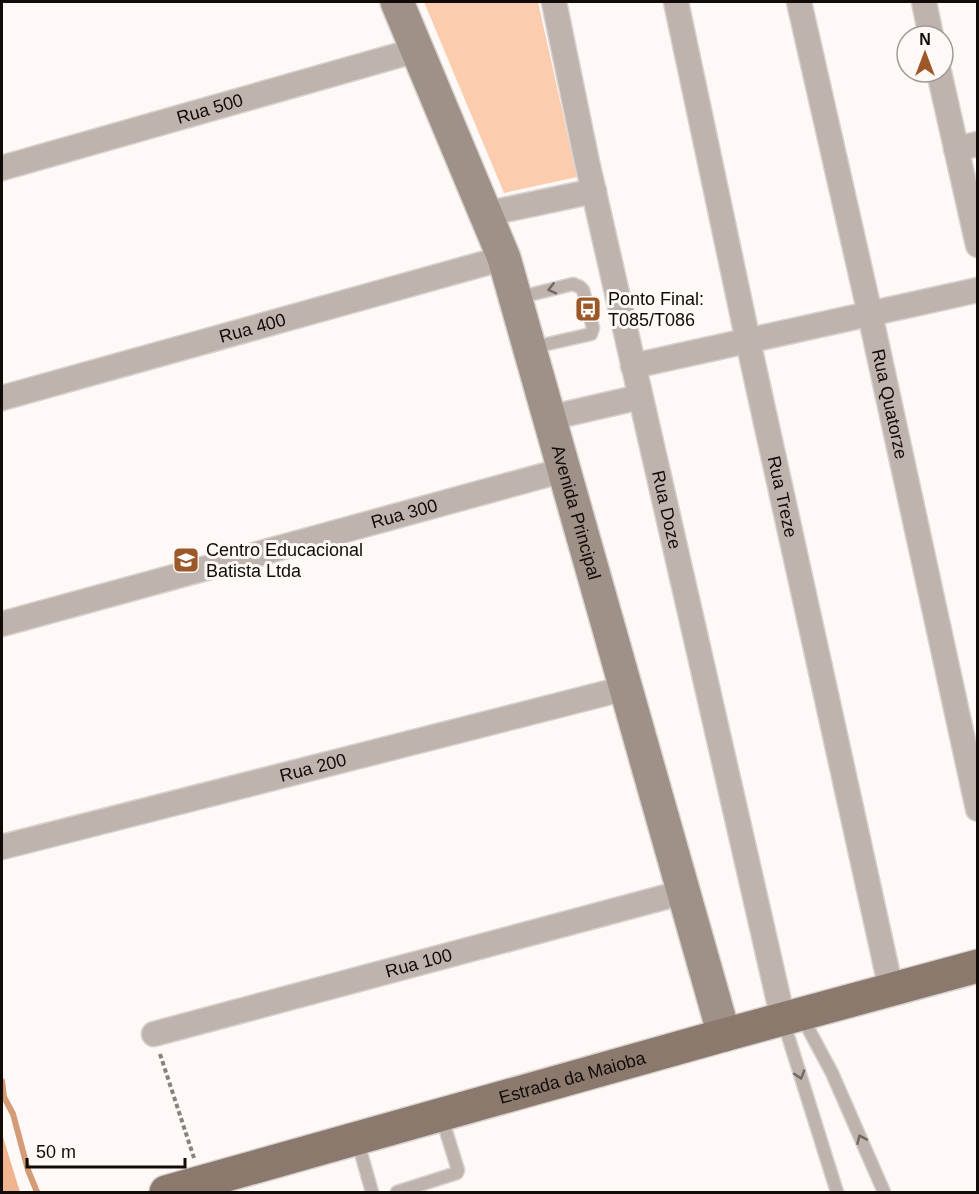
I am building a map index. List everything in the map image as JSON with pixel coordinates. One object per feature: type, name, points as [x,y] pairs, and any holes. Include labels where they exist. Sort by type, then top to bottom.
[{"type":"main road","name":"Avenida Principal","points":[[397,2],[504,258],[724,1035]]},
{"type":"main road","name":"Estrada da Maioba","points":[[166,1192],[978,966]]},
{"type":"street","name":"Rua Doze","points":[[554,2],[640,397],[791,1017]]},
{"type":"street","name":"Rua Treze","points":[[676,2],[891,989]]},
{"type":"street","name":"Rua Quatorze","points":[[799,2],[978,809]]},
{"type":"street","points":[[924,2],[929,24]]},
{"type":"street","name":"Rua 500","points":[[2,168],[417,50]]},
{"type":"street","points":[[943,84],[967,147],[978,245]]},
{"type":"street","points":[[485,214],[594,191]]},
{"type":"street","name":"Rua 400","points":[[2,398],[504,258]]},
{"type":"street","points":[[633,366],[978,290]]},
{"type":"street","points":[[549,418],[640,397]]},
{"type":"street","name":"Rua 300","points":[[2,624],[564,470]]},
{"type":"street","name":"Rua 200","points":[[2,847],[626,688]]},
{"type":"street","name":"Rua 100","points":[[154,1034],[684,892]]},
{"type":"lane","points":[[515,299],[573,284],[580,286],[583,290],[593,332],[529,348]]},
{"type":"lane","points":[[791,1017],[837,1192]]},
{"type":"lane","points":[[791,1017],[832,1073],[884,1192]]},
{"type":"lane","points":[[397,1192],[457,1173],[441,1114]]},
{"type":"lane","points":[[356,1138],[372,1192]]},
{"type":"path","points":[[154,1034],[202,1182]]},
{"type":"shaded area","points":[[424,2],[538,2],[577,177],[504,193]]},
{"type":"shaded area","points":[[2,1134],[20,1192],[2,1192]]},
{"type":"waterway","points":[[2,1081],[4,1097],[13,1114],[28,1170],[37,1192]]},
{"type":"place","name":"Ponto Final: T085/T086","points":[[588,309]]},
{"type":"place","name":"Centro Educacional Batista Ltda","points":[[186,560]]}]
